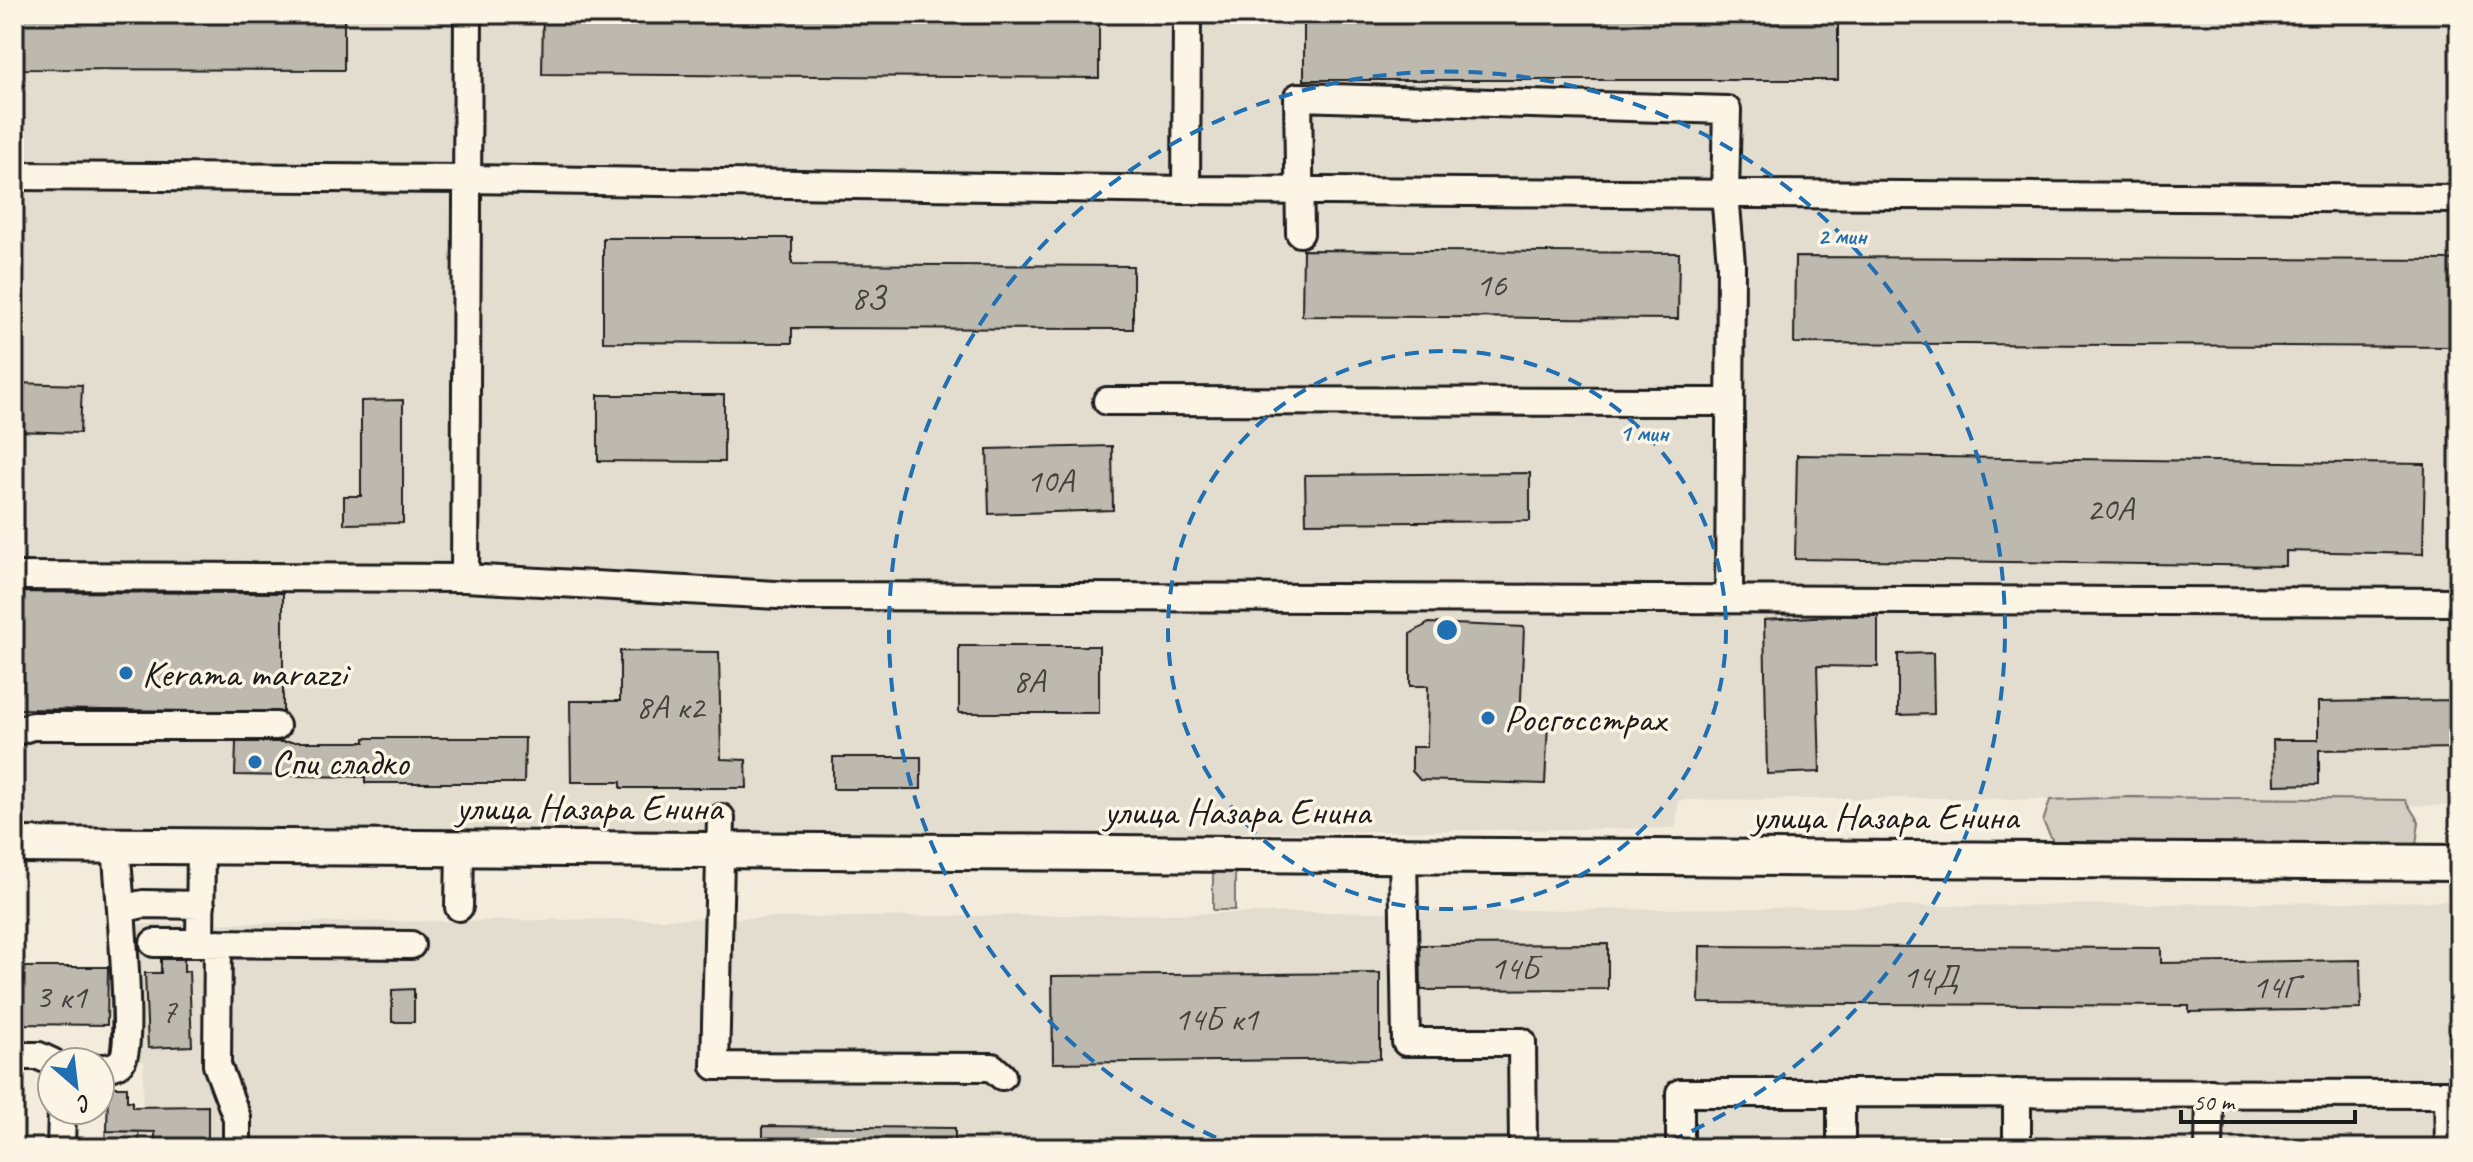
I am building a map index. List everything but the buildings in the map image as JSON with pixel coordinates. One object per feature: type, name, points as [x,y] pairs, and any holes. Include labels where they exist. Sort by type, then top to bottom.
[{"type":"main road","name":"улица Назара Енина","points":[[14,845],[460,848],[721,834],[1403,854],[2459,863]]},
{"type":"street","points":[[465,578],[468,14]]},
{"type":"street","points":[[1186,190],[1187,14]]},
{"type":"street","points":[[1300,233],[1298,97],[1727,110],[1725,194],[1731,264],[1729,599]]},
{"type":"street","points":[[14,176],[467,179],[1186,190],[2459,199]]},
{"type":"street","points":[[1107,401],[1730,402]]},
{"type":"street","points":[[14,576],[465,578],[796,596],[2459,602]]},
{"type":"street","points":[[14,732],[32,726],[276,726]]},
{"type":"street","points":[[721,834],[715,1066],[992,1067],[1002,1076]]},
{"type":"street","points":[[116,845],[127,1003],[126,1051],[124,1059],[116,1064]]},
{"type":"street","points":[[201,846],[201,905],[209,943],[217,1065],[237,1118],[237,1148]]},
{"type":"street","points":[[459,907],[460,848]]},
{"type":"street","points":[[1403,854],[1406,1042],[1522,1042],[1523,1148]]},
{"type":"street","points":[[121,909],[143,904],[201,905]]},
{"type":"street","points":[[154,943],[411,945]]},
{"type":"street","points":[[14,1056],[36,1056]]},
{"type":"street","points":[[1680,1148],[1680,1093],[1841,1093],[2448,1094],[2449,1148]]},
{"type":"street","points":[[1841,1093],[1841,1148]]},
{"type":"street","points":[[2017,1093],[2017,1148]]},
{"type":"street","points":[[2209,1148],[2210,1093]]},
{"type":"street","points":[[61,1148],[62,1126]]},
{"type":"shaded area","points":[[14,14],[2459,14],[2459,806],[1944,798],[1679,800],[1675,828],[1129,834],[14,828]]},
{"type":"shaded area","points":[[2129,797],[2405,800],[2419,822],[2416,845],[2053,841],[2043,822],[2050,800]]},
{"type":"shaded area","points":[[1213,864],[1235,864],[1235,910],[1213,910]]},
{"type":"shaded area","points":[[2459,901],[2459,1148],[141,1148],[144,1061],[136,1062],[138,924]]},
{"type":"shaded area","points":[[106,1131],[139,1132],[139,1148],[106,1148]]},
{"type":"place","name":"Kerama marazzi","points":[[126,673]]},
{"type":"place","name":"Росгосстрах","points":[[1488,718]]},
{"type":"place","name":"Спи сладко","points":[[255,762]]}]
